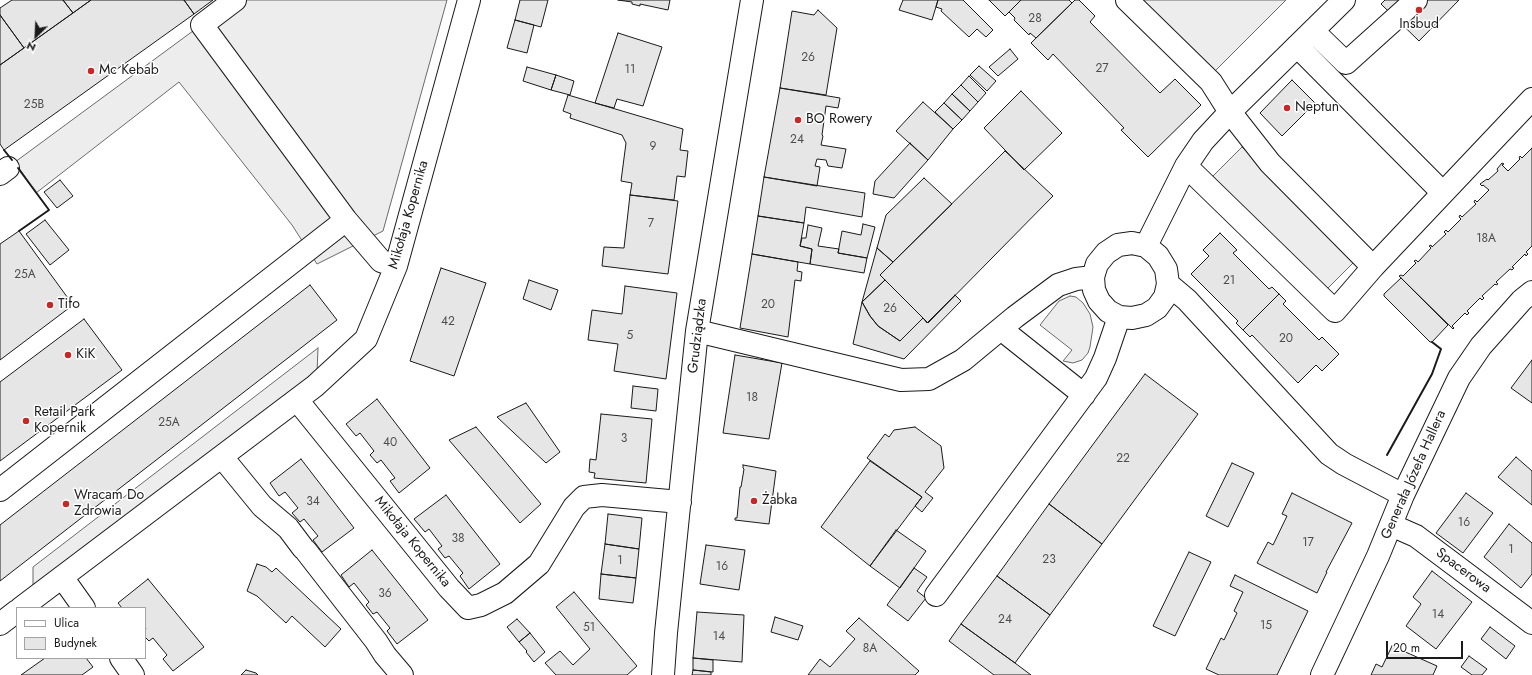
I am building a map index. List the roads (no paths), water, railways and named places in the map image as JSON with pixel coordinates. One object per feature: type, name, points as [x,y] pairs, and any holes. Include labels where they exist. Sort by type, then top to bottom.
[{"type":"street","points":[[235,0],[202,25],[346,220],[381,261],[396,266]]},
{"type":"street","name":"Mikołaja Kopernika","points":[[22,607],[298,400],[366,339],[396,266],[469,0]]},
{"type":"street","name":"Grudziądzka","points":[[663,675],[697,331],[752,0]]},
{"type":"street","points":[[1127,0],[1211,82],[1230,112],[1270,163],[1372,267]]},
{"type":"street","points":[[1146,246],[1186,166],[1202,141],[1344,0]]},
{"type":"street","points":[[1305,39],[1346,63],[1416,0]]},
{"type":"street","points":[[1305,39],[1442,192]]},
{"type":"street","points":[[1186,166],[1335,311],[1372,267],[1532,99]]},
{"type":"street","points":[[0,490],[346,220]]},
{"type":"street","points":[[1132,243],[1146,246],[1158,256],[1166,269],[1168,284],[1165,297],[1157,308],[1146,316],[1132,318],[1119,317],[1108,311],[1099,301],[1094,290],[1093,277],[1097,264],[1106,252],[1118,245],[1132,243]]},
{"type":"street","points":[[697,331],[901,380],[929,379],[963,360],[1058,285],[1076,279],[1093,277]]},
{"type":"street","points":[[1168,284],[1187,300],[1330,454],[1344,464],[1403,495]]},
{"type":"street","name":"Generała Józefa Hallera","points":[[1322,675],[1391,525],[1403,495],[1459,378],[1481,346],[1522,300],[1532,292]]},
{"type":"street","points":[[936,595],[1096,378],[1105,358],[1119,317]]},
{"type":"street","points":[[1001,329],[1084,395]]},
{"type":"street","name":"Mikołaja Kopernika","points":[[298,400],[449,588],[468,608],[480,606],[505,593],[539,564],[574,507],[584,497],[602,495],[680,502]]},
{"type":"street","points":[[222,457],[262,506],[288,528],[376,641],[385,656],[402,675]]},
{"type":"street","name":"Spacerowa","points":[[1391,525],[1416,536],[1532,623]]},
{"type":"street","points":[[62,577],[83,607]]},
{"type":"street","points":[[0,624],[16,612]]},
{"type":"street","points":[[122,659],[133,675]]},
{"type":"place","name":"Insbud","points":[[1419,10]]},
{"type":"place","name":"Mc Kebab","points":[[91,71]]},
{"type":"place","name":"Neptun","points":[[1287,108]]},
{"type":"place","name":"BO Rowery","points":[[798,120]]},
{"type":"place","name":"Tifo","points":[[50,305]]},
{"type":"place","name":"KiK","points":[[68,355]]},
{"type":"place","name":"Retail Park Kopernik","points":[[26,421]]},
{"type":"place","name":"Żabka","points":[[754,501]]},
{"type":"place","name":"Wracam Do Zdrowia","points":[[66,504]]}]
